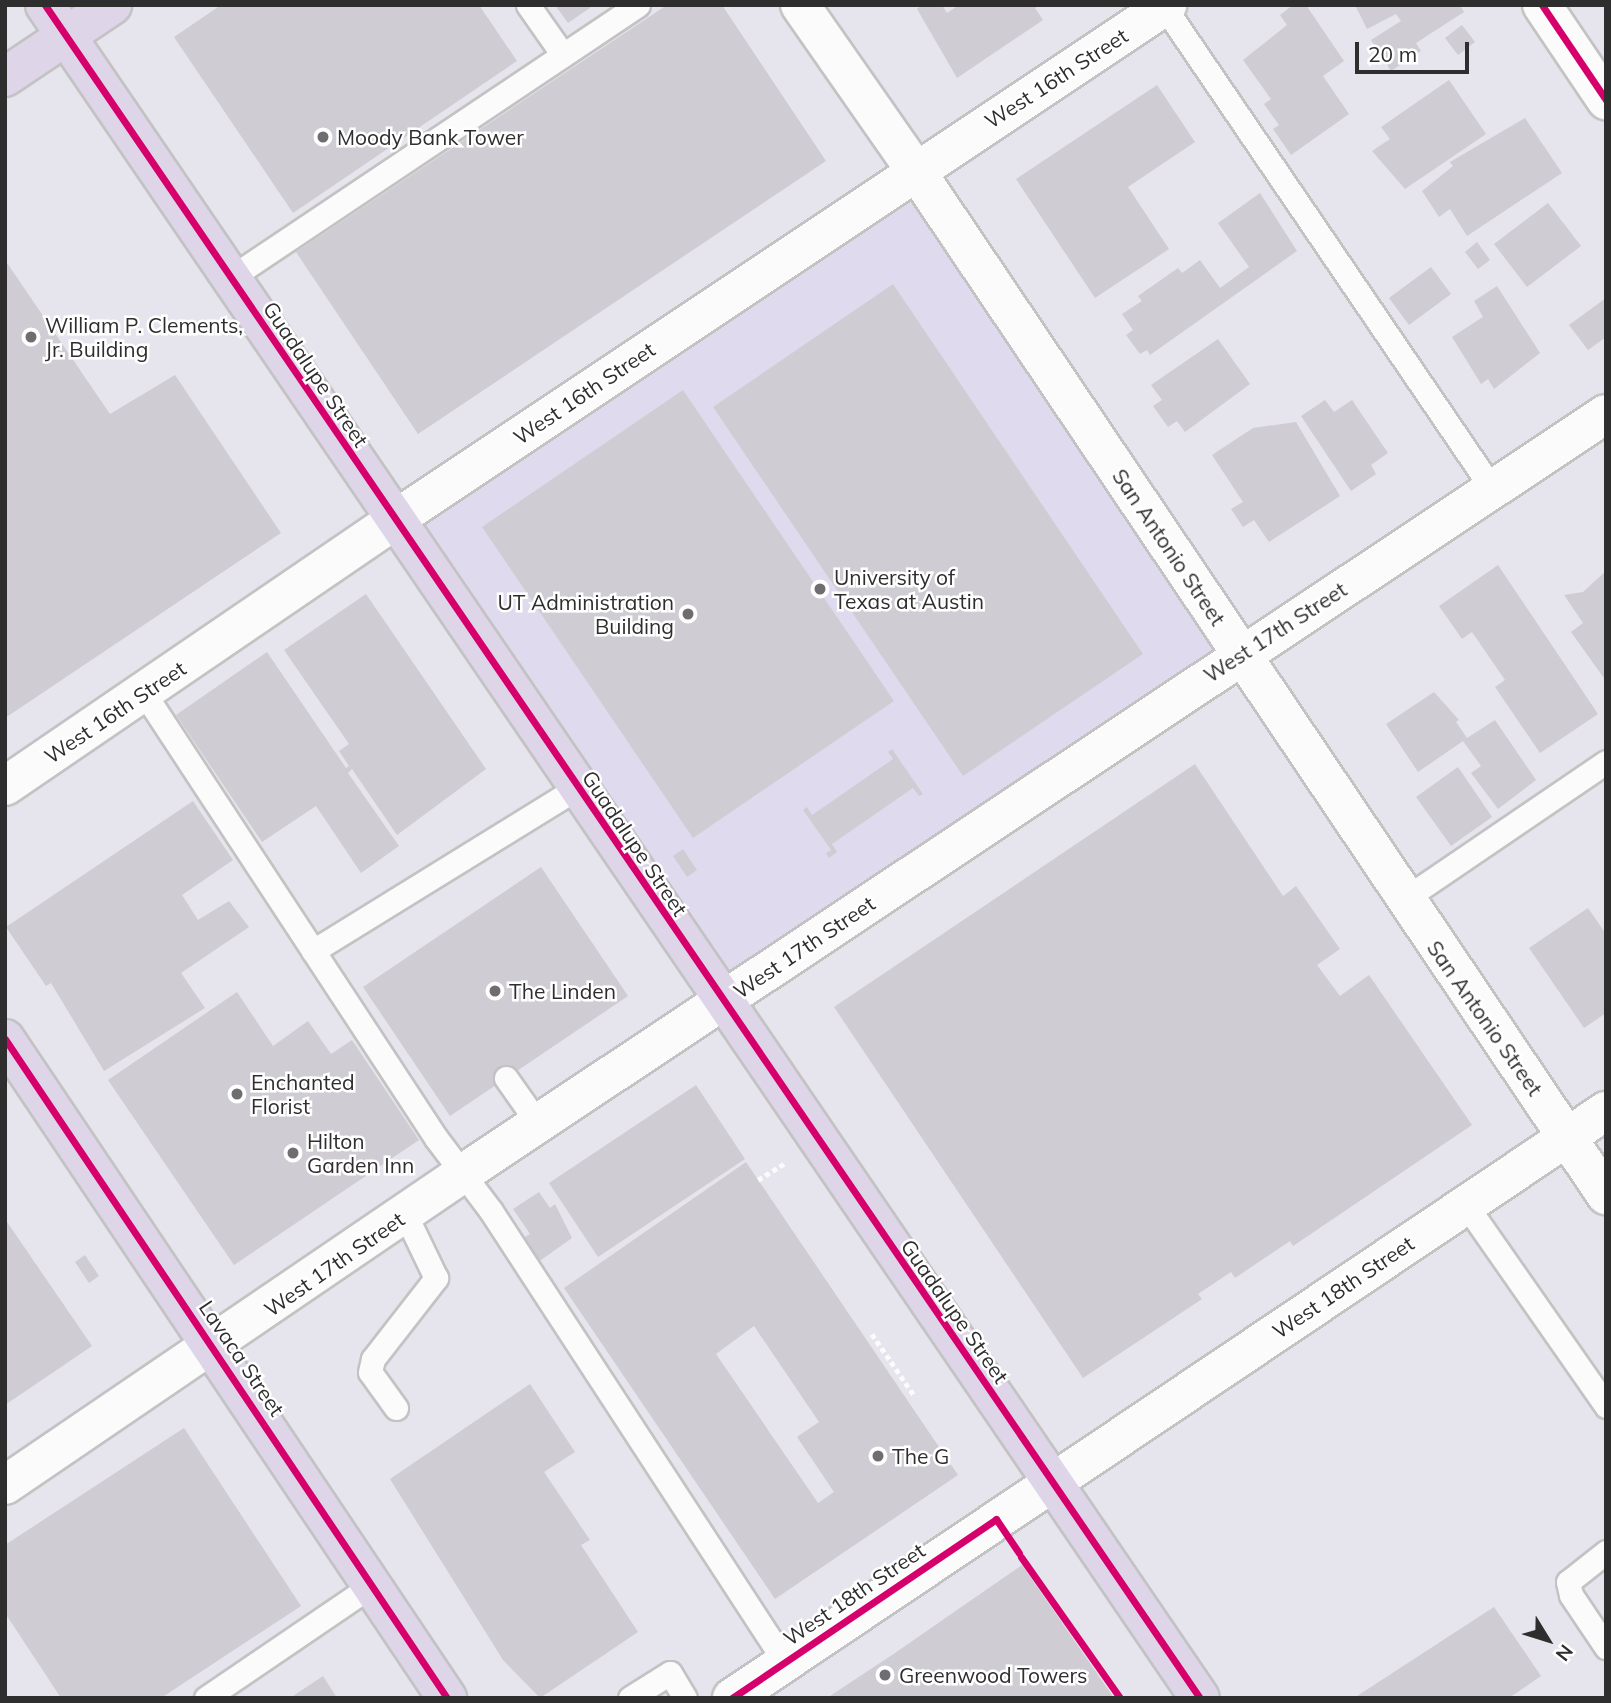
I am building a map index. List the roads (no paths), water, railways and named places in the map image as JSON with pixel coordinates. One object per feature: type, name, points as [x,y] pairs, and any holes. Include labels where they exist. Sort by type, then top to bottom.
[{"type":"main road","name":"Guadalupe Street","points":[[44,5],[1200,1698]]},
{"type":"main road","points":[[5,76],[112,5]]},
{"type":"main road","name":"Lavaca Street","points":[[5,1039],[215,1347],[447,1698]]},
{"type":"street","name":"San Antonio Street","points":[[800,5],[916,171],[1403,900],[1606,1195]]},
{"type":"street","points":[[1542,5],[1606,100]]},
{"type":"street","name":"West 16th Street","points":[[5,786],[396,519],[1165,6]]},
{"type":"street","name":"West 17th Street","points":[[5,1485],[215,1347],[462,1174],[1606,414]]},
{"type":"street","name":"West 18th Street","points":[[732,1698],[1606,1111]]},
{"type":"lane","points":[[528,5],[562,55]]},
{"type":"lane","points":[[230,278],[638,5]]},
{"type":"lane","points":[[1165,6],[1493,490]]},
{"type":"lane","points":[[144,693],[462,1174],[491,1211],[785,1662]]},
{"type":"lane","points":[[1403,900],[1606,762]]},
{"type":"lane","points":[[313,951],[577,788]]},
{"type":"lane","points":[[506,1078],[538,1125]]},
{"type":"lane","points":[[1466,1205],[1606,1406]]},
{"type":"lane","points":[[396,1408],[370,1371],[373,1359],[436,1278],[405,1214]]},
{"type":"lane","points":[[1606,1552],[1575,1572],[1569,1582],[1571,1595],[1606,1647]]},
{"type":"lane","points":[[206,1698],[372,1585]]},
{"type":"lane","points":[[630,1698],[670,1673],[685,1698]]},
{"type":"place","name":"Moody Bank Tower","points":[[323,137]]},
{"type":"place","name":"William P. Clements, Jr. Building","points":[[31,337]]},
{"type":"place","name":"University of Texas at Austin","points":[[820,589]]},
{"type":"place","name":"UT Administration Building","points":[[688,614]]},
{"type":"place","name":"The Linden","points":[[495,991]]},
{"type":"place","name":"Enchanted Florist","points":[[237,1094]]},
{"type":"place","name":"Hilton Garden Inn","points":[[293,1153]]},
{"type":"place","name":"The G","points":[[878,1456]]},
{"type":"place","name":"Greenwood Towers","points":[[885,1675]]}]
